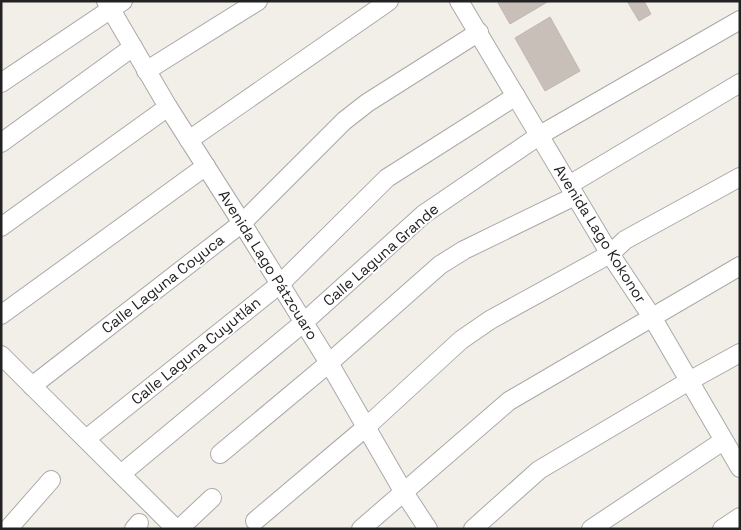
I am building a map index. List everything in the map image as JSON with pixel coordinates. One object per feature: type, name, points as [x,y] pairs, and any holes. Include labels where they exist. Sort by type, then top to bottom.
[{"type":"street","points":[[146,71],[258,1]]},
{"type":"street","points":[[190,140],[389,1]]},
{"type":"street","name":"Avenida Lago Kokonor","points":[[459,1],[610,254],[652,317],[740,468]]},
{"type":"street","points":[[1,83],[113,4]]},
{"type":"street","name":"Avenida Lago Pátzcuaro","points":[[113,4],[146,71],[242,222],[403,491],[428,529]]},
{"type":"street","name":"Calle Laguna Grande","points":[[121,474],[303,323],[424,214],[540,135],[740,20]]},
{"type":"street","name":"Calle Laguna Coyuca","points":[[32,386],[242,222],[344,121],[367,103],[479,32]]},
{"type":"street","points":[[1,143],[133,47]]},
{"type":"street","points":[[220,454],[328,363],[440,264],[572,191],[740,83]]},
{"type":"street","name":"Calle Laguna Cuyutlán","points":[[86,439],[280,284],[388,178],[516,96]]},
{"type":"street","points":[[1,227],[168,107]]},
{"type":"street","points":[[1,315],[206,166]]},
{"type":"street","points":[[255,522],[365,428],[462,340],[483,325],[610,254],[625,240],[740,177]]},
{"type":"street","points":[[361,529],[508,400],[740,266]]},
{"type":"street","points":[[473,529],[539,470],[689,380],[740,353]]},
{"type":"street","points":[[1,355],[178,529],[212,498]]},
{"type":"street","points":[[591,529],[724,441]]},
{"type":"street","points":[[8,529],[51,480]]},
{"type":"street","points":[[722,529],[740,517]]},
{"type":"building","points":[[501,1],[549,1],[510,24],[498,3]]},
{"type":"building","points":[[627,1],[644,1],[651,14],[639,21]]},
{"type":"building","points":[[550,17],[580,71],[545,91],[515,38]]}]
